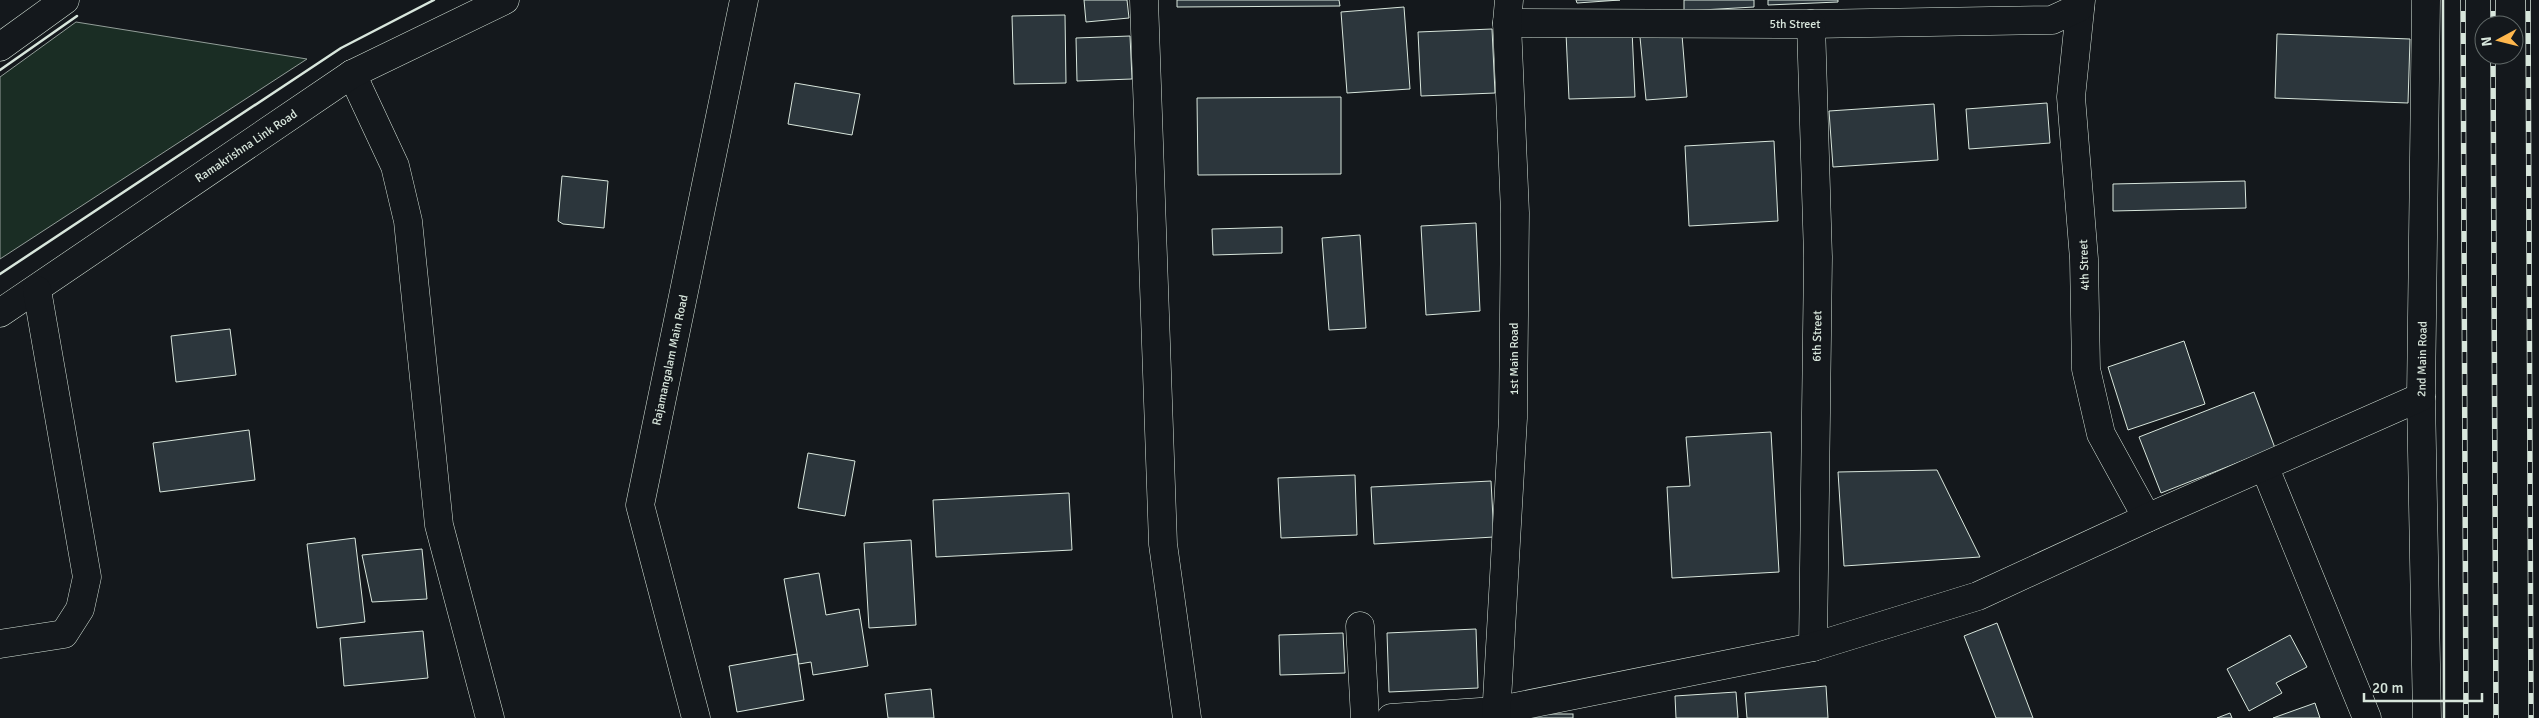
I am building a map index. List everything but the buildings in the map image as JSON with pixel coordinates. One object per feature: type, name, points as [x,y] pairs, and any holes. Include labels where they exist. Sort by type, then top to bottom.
[{"type":"street","points":[[0,47],[65,0]]},
{"type":"street","name":"Ramakrishna Link Road","points":[[0,313],[37,290],[352,74],[505,0]]},
{"type":"street","name":"Rajamangalam Main Road","points":[[696,718],[640,505],[744,0]]},
{"type":"street","points":[[1144,0],[1163,544],[1187,718]]},
{"type":"street","name":"2nd Main Road","points":[[2426,0],[2421,397],[2427,718]]},
{"type":"street","name":"5th Street","points":[[1508,12],[1812,24],[2052,20],[2081,4]]},
{"type":"street","name":"4th Street","points":[[2081,4],[2070,97],[2084,259],[2086,369],[2101,434],[2146,518]]},
{"type":"street","name":"1st Main Road","points":[[1496,715],[1513,418],[1515,213],[1508,12]]},
{"type":"street","name":"6th Street","points":[[1812,24],[1818,257],[1813,647]]},
{"type":"street","points":[[352,74],[395,166],[408,221],[439,525],[490,718]]},
{"type":"street","points":[[0,644],[64,634],[80,608],[87,577],[37,290]]},
{"type":"street","points":[[1391,718],[1496,715],[1813,647],[1978,596],[2146,518],[2265,468],[2421,397]]},
{"type":"street","points":[[2265,468],[2367,718]]},
{"type":"street","points":[[1360,626],[1365,718]]},
{"type":"green space","points":[[76,22],[307,59],[0,259],[0,77]]},
{"type":"railway","points":[[2463,0],[2466,718]]},
{"type":"railway","points":[[2493,0],[2493,15]]},
{"type":"railway","points":[[2528,0],[2531,718]]},
{"type":"railway","points":[[2493,65],[2496,718]]},
{"type":"wall","points":[[0,274],[341,48],[434,0]]},
{"type":"wall","points":[[2443,0],[2444,718]]},
{"type":"wall","points":[[0,70],[77,16]]}]
